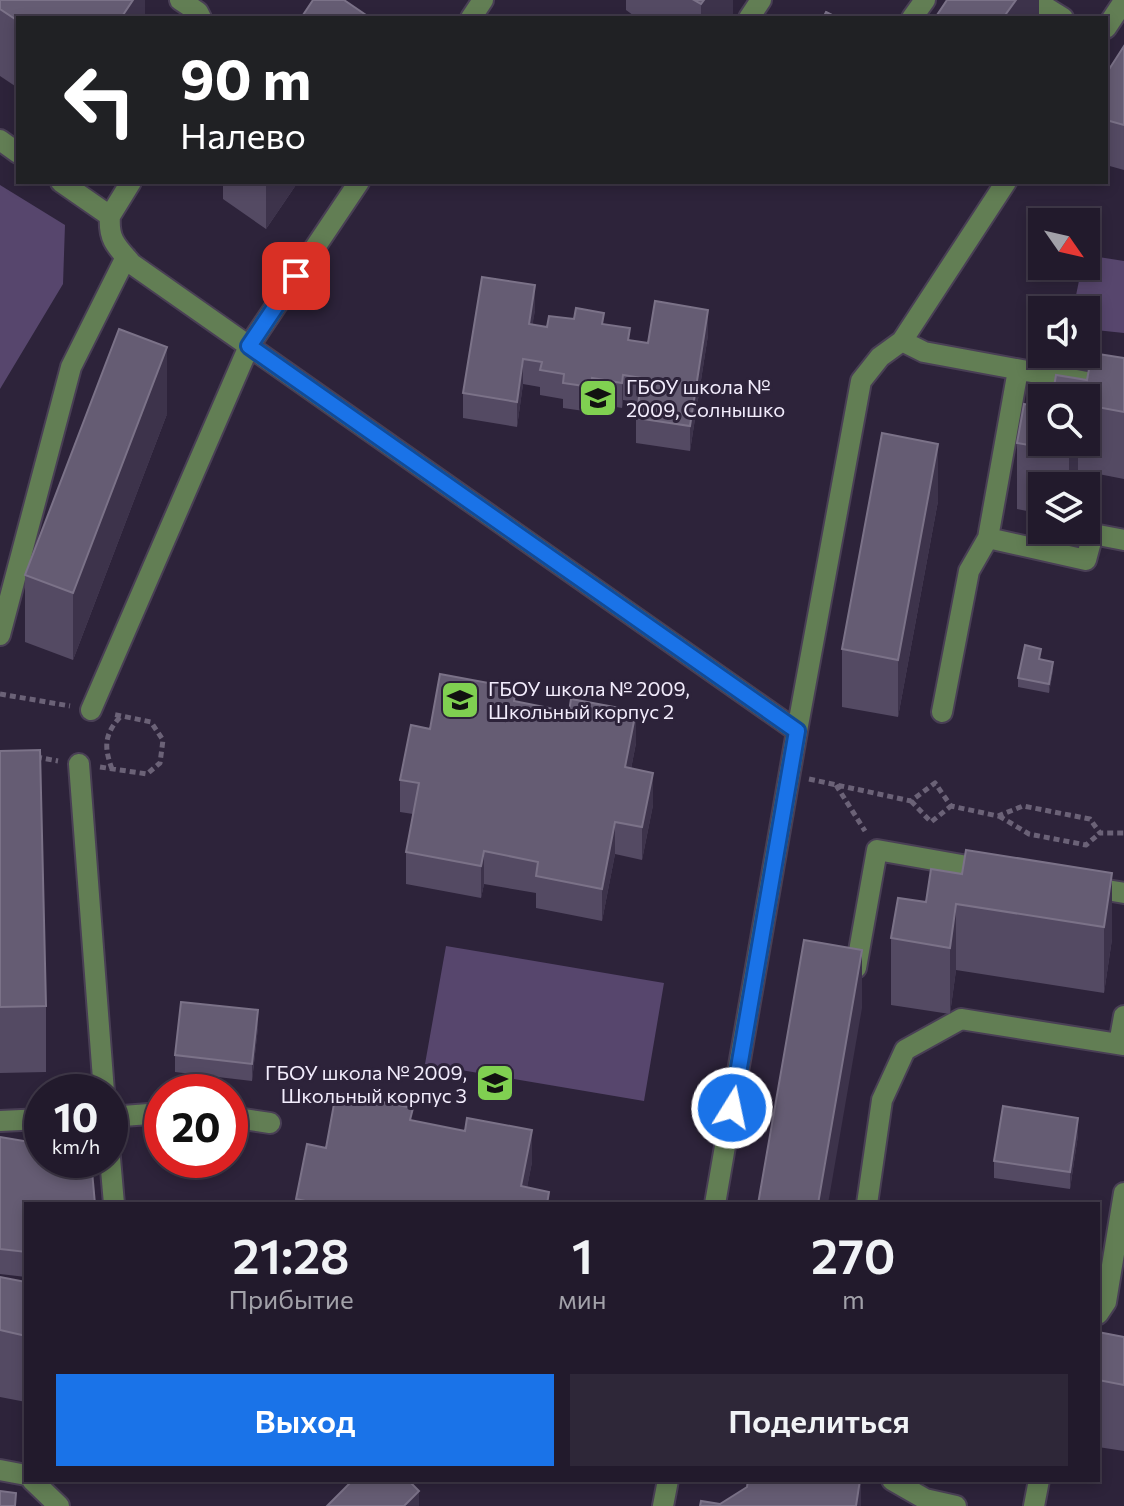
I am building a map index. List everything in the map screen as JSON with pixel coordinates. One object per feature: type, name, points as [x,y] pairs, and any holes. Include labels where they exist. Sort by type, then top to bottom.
[{"type":"lane","points":[[180,0],[200,16]]},
{"type":"lane","points":[[1034,0],[1060,16]]},
{"type":"lane","points":[[1108,25],[1124,1]]},
{"type":"lane","points":[[64,184],[110,216]]},
{"type":"lane","points":[[130,184],[110,216],[109,230],[116,245],[132,264],[797,731]]},
{"type":"lane","points":[[91,710],[249,346],[358,184]]},
{"type":"lane","points":[[715,1202],[861,381],[880,357],[902,341],[1005,184]]},
{"type":"lane","points":[[0,635],[71,367],[126,257]]},
{"type":"lane","points":[[902,341],[924,352],[1124,389]]},
{"type":"lane","points":[[942,712],[969,571],[988,538],[1018,370]]},
{"type":"lane","points":[[988,538],[1086,560],[1093,534],[1124,540]]},
{"type":"lane","points":[[79,764],[103,1074]]},
{"type":"lane","points":[[856,968],[877,850],[1002,872]]},
{"type":"lane","points":[[1063,883],[1124,893]]},
{"type":"lane","points":[[867,1202],[882,1100],[905,1050],[961,1019],[1121,1044],[1124,1016]]},
{"type":"lane","points":[[0,1121],[24,1120]]},
{"type":"lane","points":[[248,1120],[270,1123]]},
{"type":"lane","points":[[112,1178],[114,1202]]},
{"type":"lane","points":[[1100,1311],[1106,1302],[1124,1193]]},
{"type":"lane","points":[[0,1470],[24,1475]]},
{"type":"lane","points":[[34,1482],[59,1506]]},
{"type":"lane","points":[[663,1506],[668,1482]]},
{"type":"lane","points":[[895,1482],[924,1502],[956,1506]]},
{"type":"lane","points":[[1034,1506],[1039,1482]]},
{"type":"path","points":[[112,769],[106,752],[110,728],[121,716]]},
{"type":"path","points":[[789,774],[911,801],[931,822],[951,806]]},
{"type":"path","points":[[911,801],[935,783],[951,806],[998,816],[1029,834],[1086,845],[1100,833],[1124,833]]},
{"type":"path","points":[[836,784],[877,850]]},
{"type":"path","points":[[998,816],[1023,806],[1090,819],[1100,833]]},
{"type":"shaded area","points":[[0,185],[65,225],[63,284],[0,389]]},
{"type":"shaded area","points":[[1100,257],[1124,261],[1124,333],[1100,330],[1100,296],[1076,296],[1079,280],[1100,280]]},
{"type":"shaded area","points":[[446,946],[664,983],[644,1101],[425,1064]]},
{"type":"building","points":[[0,0],[133,0],[122,16],[16,16],[16,20],[0,9]]},
{"type":"building","points":[[313,0],[344,0],[366,15],[365,16],[302,16]]},
{"type":"building","points":[[947,0],[1016,0],[1004,16],[936,16]]},
{"type":"building","points":[[1124,46],[1124,125],[1108,121],[1108,71]]},
{"type":"building","points":[[482,277],[535,285],[529,324],[547,327],[549,316],[574,319],[576,308],[604,313],[602,324],[630,328],[628,340],[648,343],[655,301],[708,310],[690,426],[636,418],[642,378],[623,375],[622,383],[592,378],[591,387],[563,383],[564,374],[540,370],[542,362],[523,359],[517,402],[463,393]]},
{"type":"building","points":[[119,329],[167,347],[73,593],[25,575]]},
{"type":"building","points":[[1100,354],[1124,358],[1124,412],[1100,408],[1100,384],[1054,384],[1056,375],[1087,380],[1089,368],[1100,368]]},
{"type":"building","points":[[1024,404],[1028,405],[1028,445],[1017,443]]},
{"type":"building","points":[[882,433],[938,444],[898,660],[842,649]]},
{"type":"building","points":[[1025,645],[1041,649],[1039,659],[1053,662],[1049,684],[1018,678]]},
{"type":"building","points":[[440,674],[516,688],[514,701],[569,712],[571,699],[636,711],[625,767],[653,773],[642,827],[615,822],[602,889],[536,876],[538,862],[484,851],[481,866],[406,852],[419,783],[400,780],[411,725],[430,729]]},
{"type":"building","points":[[40,750],[46,1006],[0,1007],[0,751]]},
{"type":"building","points":[[966,850],[1112,873],[1104,927],[956,904],[950,948],[891,938],[898,898],[926,902],[931,869],[962,874]]},
{"type":"building","points":[[804,940],[862,950],[818,1202],[758,1202]]},
{"type":"building","points":[[181,1002],[258,1010],[252,1064],[175,1055]]},
{"type":"building","points":[[336,1093],[413,1108],[410,1120],[465,1131],[467,1118],[532,1130],[521,1186],[549,1192],[547,1202],[310,1202],[296,1199],[307,1144],[326,1148]]},
{"type":"building","points":[[1003,1106],[1078,1118],[1070,1172],[994,1161]]},
{"type":"building","points":[[0,1137],[24,1141],[24,1178],[93,1178],[95,1202],[24,1202],[24,1252],[0,1249]]},
{"type":"building","points":[[0,1277],[24,1282],[24,1336],[0,1330]]},
{"type":"building","points":[[1100,1332],[1124,1337],[1124,1385],[1100,1380]]},
{"type":"building","points":[[351,1482],[410,1482],[419,1491],[404,1506],[327,1506]]},
{"type":"building","points":[[748,1482],[860,1482],[856,1506],[700,1506],[701,1501],[720,1504],[747,1487]]},
{"type":"building","points":[[0,1491],[16,1493],[15,1506],[0,1506]]},
{"type":"place","name":"ГБОУ школа № 2009, Солнышко","points":[[598,398]]},
{"type":"place","name":"ГБОУ школа № 2009, Школьный корпус 2","points":[[460,700]]},
{"type":"place","name":"ГБОУ школа № 2009, Школьный корпус 3","points":[[495,1083]]},
{"type":"route","points":[[296,276],[249,346],[797,731],[732,1108]]}]
